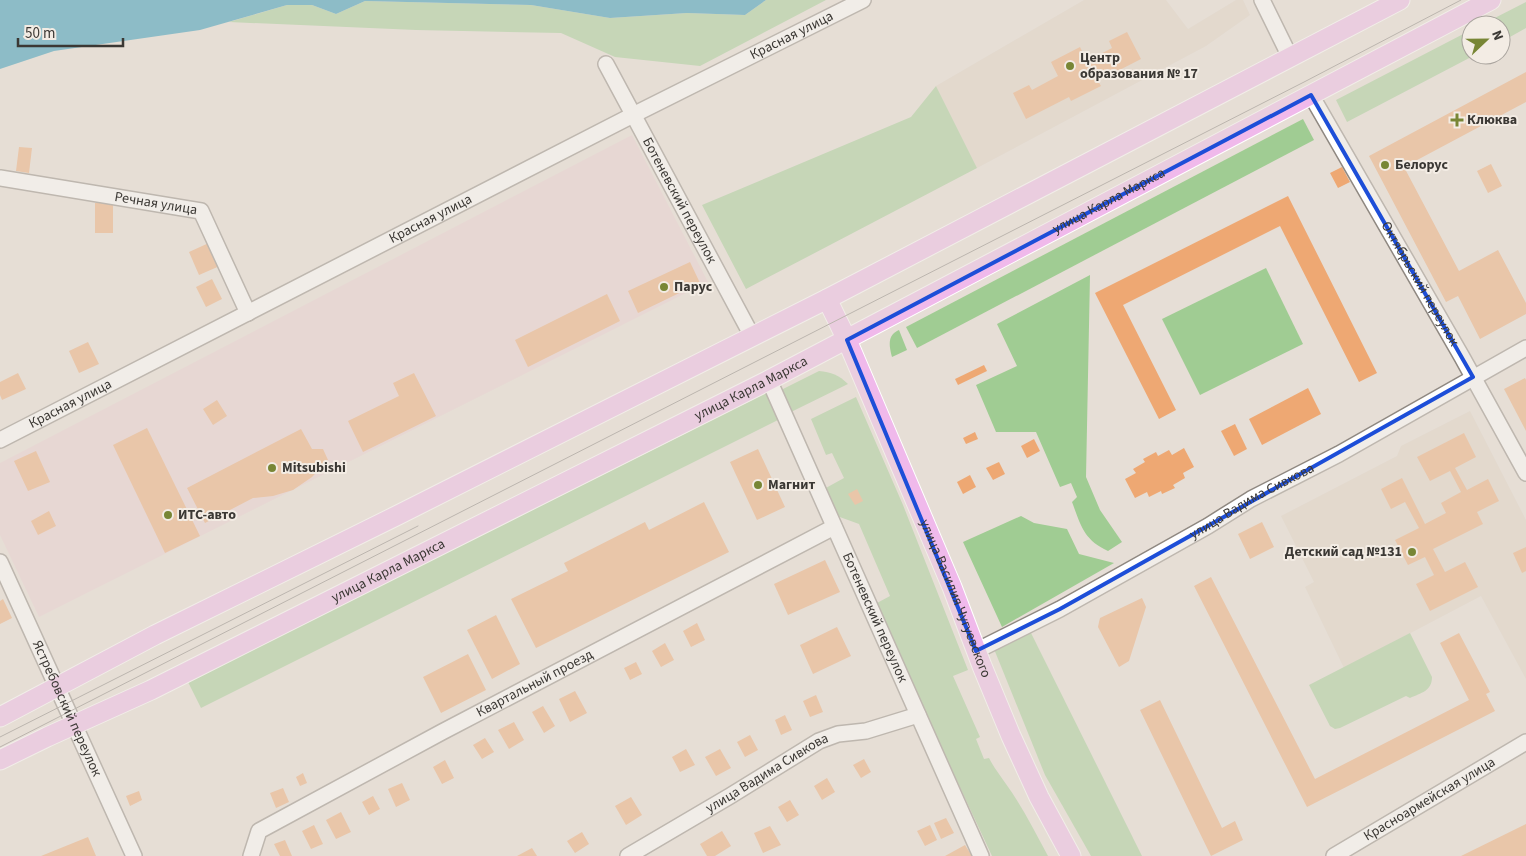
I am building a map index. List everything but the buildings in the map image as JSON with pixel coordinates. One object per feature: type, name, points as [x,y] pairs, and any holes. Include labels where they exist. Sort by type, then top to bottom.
[{"type":"main road","points":[[0,717],[155,635],[827,299],[1400,0]]},
{"type":"main road","name":"улица Карла Маркса","points":[[0,760],[151,690],[769,380],[1491,0]]},
{"type":"main road","name":"улица Василия Чугуевского","points":[[827,299],[847,340],[952,588],[1007,727],[1039,797],[1070,856]]},
{"type":"street","name":"Красная улица","points":[[0,440],[633,115],[863,0]]},
{"type":"street","points":[[1262,0],[1290,57]]},
{"type":"street","name":"Ботеневский переулок","points":[[606,64],[752,336]]},
{"type":"street","name":"Октябрьский переулок","points":[[1311,95],[1458,350],[1526,473]]},
{"type":"street","name":"Речная улица","points":[[0,178],[201,211],[248,313]]},
{"type":"street","name":"улица Вадима Сивкова","points":[[976,651],[1060,609],[1208,526],[1251,499],[1339,454],[1526,348]]},
{"type":"street","name":"Ботеневский переулок","points":[[769,380],[981,856]]},
{"type":"street","name":"Квартальный проезд","points":[[251,856],[259,831],[442,732],[834,527]]},
{"type":"street","name":"Ястребовский переулок","points":[[0,562],[134,856]]},
{"type":"street","name":"улица Вадима Сивкова","points":[[628,856],[819,741],[838,734],[866,731],[918,714]]},
{"type":"street","name":"Красноармейская улица","points":[[1334,856],[1526,742]]},
{"type":"highlighted area","points":[[1311,95],[1473,377],[1060,609],[976,651],[847,340]]},
{"type":"shaded area","name":"Центр образования № 17","points":[[1084,0],[1166,0],[1188,29],[1236,0],[1243,0],[1250,15],[1206,46],[977,168],[936,86]]},
{"type":"shaded area","points":[[632,135],[708,282],[39,617],[0,535],[0,463]]},
{"type":"shaded area","name":"Детский сад №131","points":[[1470,411],[1526,520],[1526,679],[1481,596],[1344,668],[1305,587],[1314,582],[1281,516],[1397,456],[1401,446]]},
{"type":"green space","points":[[766,0],[826,0],[700,66],[615,57],[561,33],[416,30],[229,22],[287,5],[312,5],[336,14],[365,1],[531,5],[610,18],[687,13],[745,15]]},
{"type":"green space","points":[[1526,2],[1526,28],[1511,36],[1511,15],[1501,15]]},
{"type":"green space","points":[[1461,35],[1461,62],[1347,122],[1336,100]]},
{"type":"green space","points":[[936,86],[977,168],[746,289],[702,205],[911,117]]},
{"type":"green space","points":[[1303,119],[1314,140],[917,348],[906,327]]},
{"type":"green space","points":[[1266,268],[1303,344],[1200,395],[1162,319]]},
{"type":"green space","points":[[1090,275],[1086,477],[1100,510],[1122,542],[1108,551],[1088,537],[1084,531],[1072,502],[1077,497],[1071,483],[1060,487],[1036,432],[996,432],[976,385],[1017,366],[997,324]]},
{"type":"green space","points":[[899,330],[907,350],[892,357],[891,338]]},
{"type":"green space","points":[[819,371],[835,374],[848,384],[789,413],[779,391]]},
{"type":"green space","points":[[769,392],[782,418],[201,708],[188,682]]},
{"type":"green space","points":[[856,397],[903,505],[968,670],[953,676],[980,737],[976,739],[984,759],[989,758],[1012,792],[1048,856],[992,856],[914,689],[877,603],[890,596],[859,524],[837,516],[824,489],[844,478],[832,453],[826,455],[811,419]]},
{"type":"green space","points":[[1021,516],[1034,523],[1067,529],[1079,554],[1114,563],[1002,627],[963,542]]},
{"type":"green space","points":[[1030,631],[1142,856],[1091,856],[1045,775],[994,649]]},
{"type":"green space","points":[[1410,633],[1432,677],[1432,682],[1428,688],[1422,693],[1410,698],[1406,696],[1340,728],[1335,729],[1330,726],[1309,685]]},
{"type":"water","points":[[0,0],[766,0],[745,15],[687,13],[610,18],[531,5],[365,1],[336,14],[312,5],[287,5],[200,30],[54,51],[0,69]]},
{"type":"tram line","points":[[0,747],[1306,81],[1461,0]]},
{"type":"tram line","points":[[0,737],[418,526]]},
{"type":"place","name":"Центр образования № 17","points":[[1070,66]]},
{"type":"place","name":"Клюква","points":[[1457,120]]},
{"type":"place","name":"Белорус","points":[[1385,165]]},
{"type":"place","name":"Парус","points":[[664,287]]},
{"type":"place","name":"Mitsubishi","points":[[272,468]]},
{"type":"place","name":"Магнит","points":[[758,485]]},
{"type":"place","name":"ИТС-авто","points":[[168,515]]},
{"type":"place","name":"Детский сад №131","points":[[1412,552]]}]
